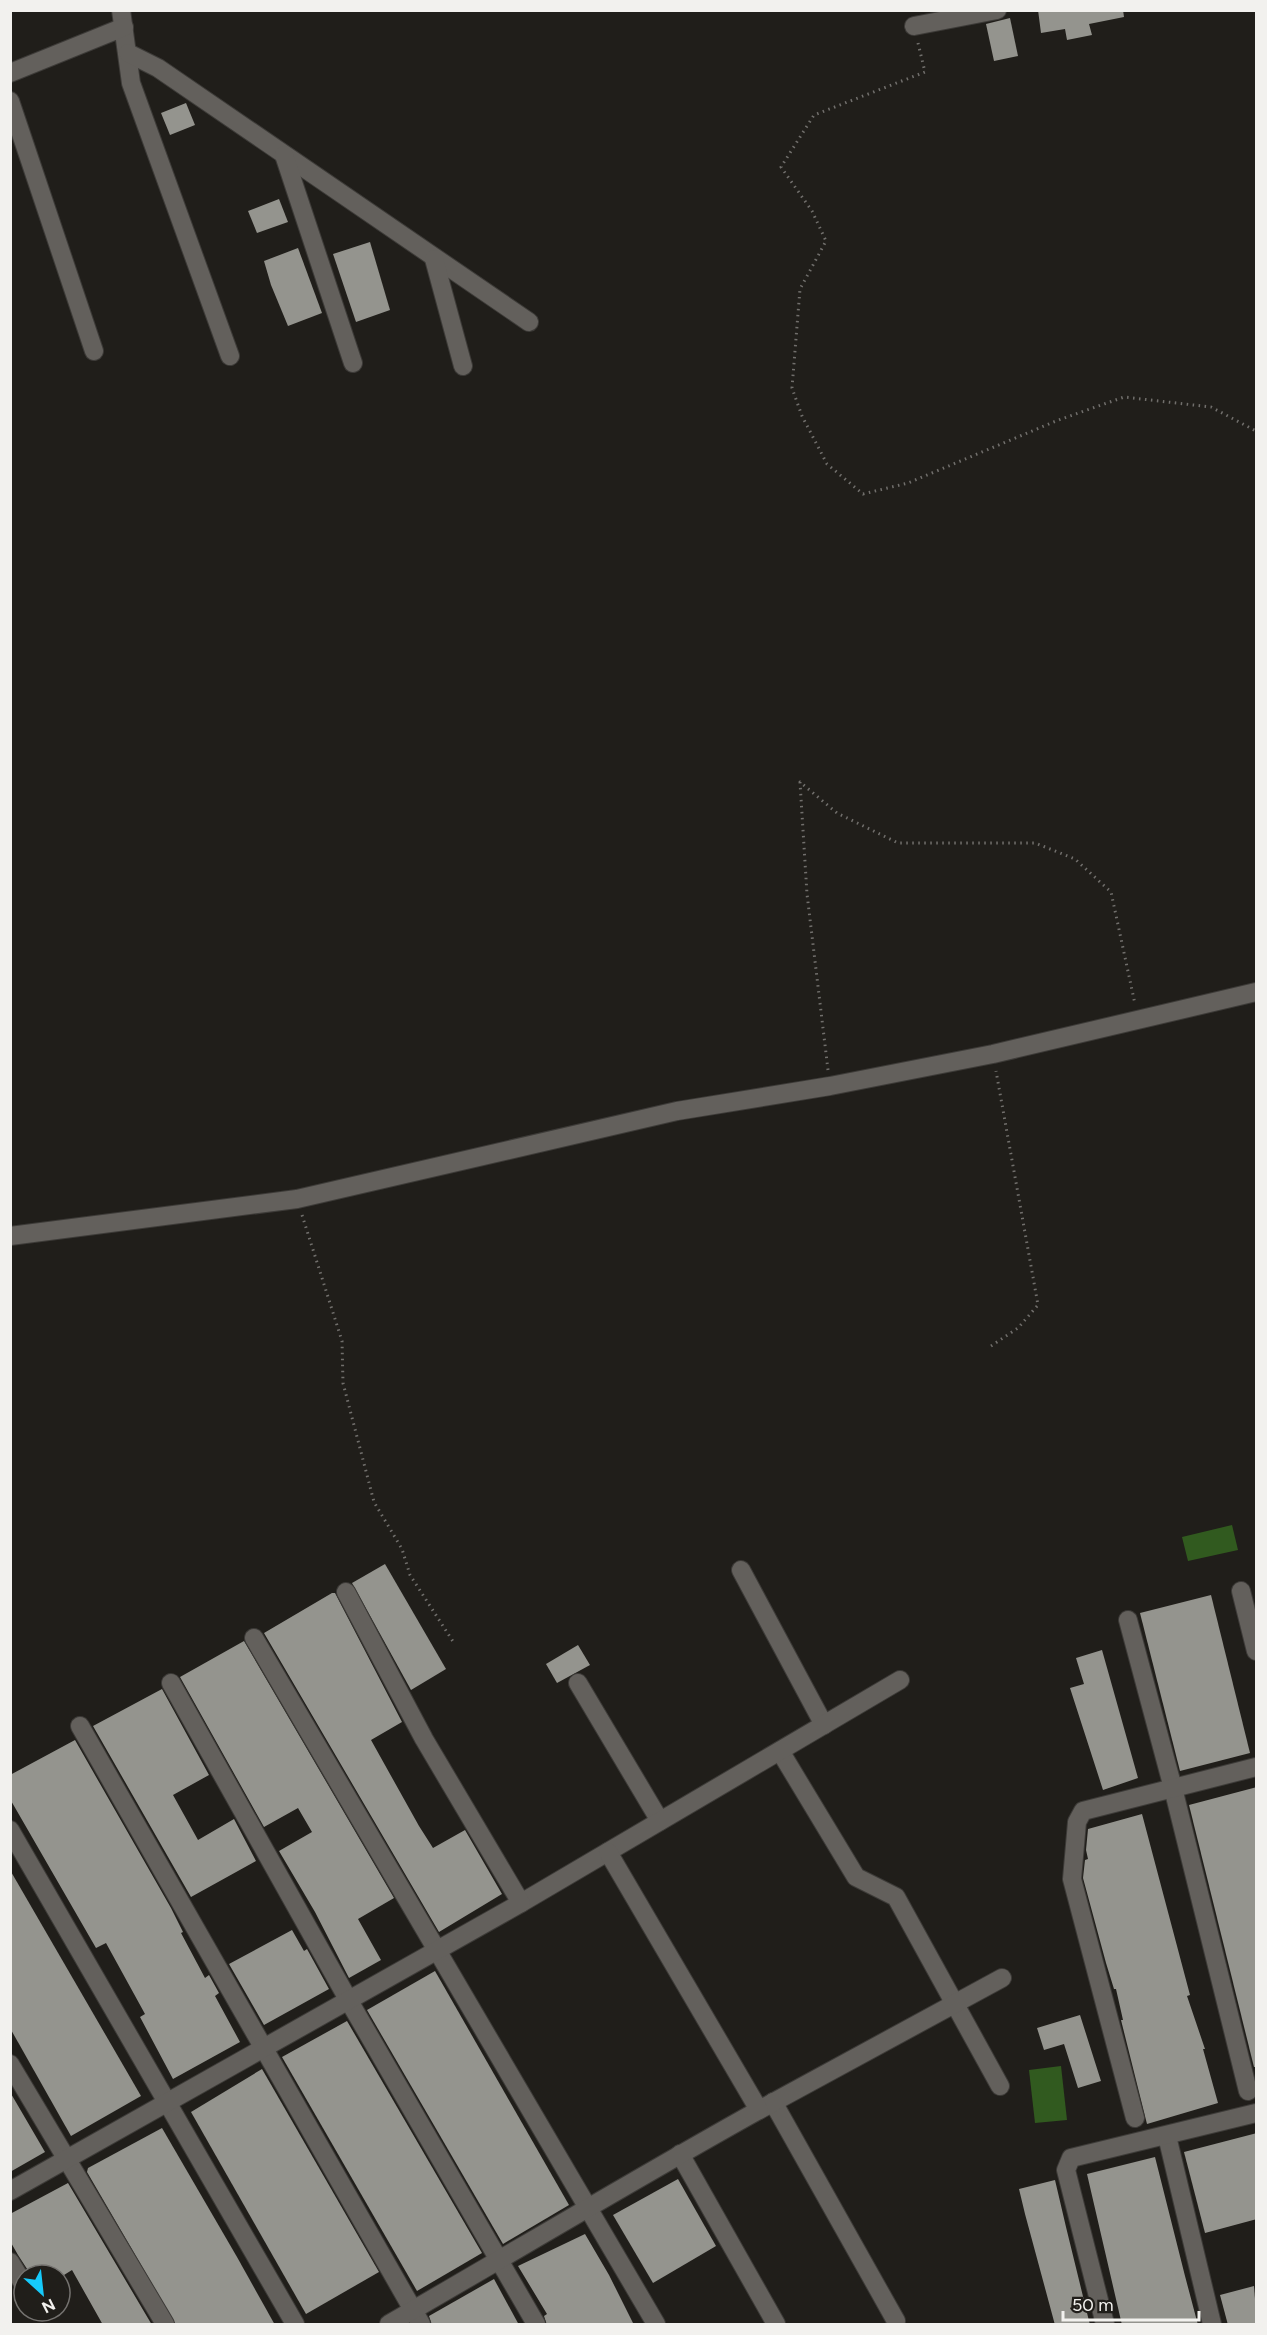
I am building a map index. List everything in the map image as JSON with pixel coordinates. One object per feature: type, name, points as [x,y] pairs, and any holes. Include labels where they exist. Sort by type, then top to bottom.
[{"type":"street","points":[[914,26],[997,10]]},
{"type":"street","points":[[10,74],[122,19],[131,83],[230,356]]},
{"type":"street","points":[[128,53],[158,68],[529,322]]},
{"type":"street","points":[[10,101],[94,351]]},
{"type":"street","points":[[284,155],[353,363]]},
{"type":"street","points":[[434,259],[463,366]]},
{"type":"street","points":[[10,1236],[297,1199],[678,1112],[830,1086],[993,1054],[1257,992]]},
{"type":"street","points":[[741,1570],[824,1725]]},
{"type":"street","points":[[1241,1591],[1257,1651]]},
{"type":"street","points":[[346,1592],[424,1739],[521,1903]]},
{"type":"street","points":[[1128,1620],[1173,1788],[1248,2091]]},
{"type":"street","points":[[254,1638],[656,2325]]},
{"type":"street","points":[[10,2191],[437,1952],[900,1680]]},
{"type":"street","points":[[171,1683],[349,2001],[536,2325]]},
{"type":"street","points":[[578,1683],[660,1821]]},
{"type":"street","points":[[80,1726],[417,2318]]},
{"type":"street","points":[[780,1751],[856,1877],[896,1897],[1000,2086]]},
{"type":"street","points":[[1135,2118],[1072,1880],[1077,1822],[1083,1811],[1257,1767]]},
{"type":"street","points":[[10,1830],[295,2325]]},
{"type":"street","points":[[608,1852],[896,2321]]},
{"type":"street","points":[[389,2325],[417,2318],[501,2261],[588,2207],[766,2106],[1002,1978]]},
{"type":"street","points":[[10,2064],[165,2325]]},
{"type":"street","points":[[1105,2325],[1066,2170],[1067,2162],[1071,2158],[1257,2113]]},
{"type":"street","points":[[1167,2136],[1212,2325]]},
{"type":"street","points":[[680,2154],[776,2325]]},
{"type":"path","points":[[914,26],[925,72],[814,115],[782,167],[812,211],[826,241],[800,289],[792,388],[802,416],[827,464],[863,494],[908,483],[1056,421],[1124,397],[1211,407],[1257,431]]},
{"type":"path","points":[[830,1086],[807,894],[800,782],[837,813],[898,843],[1035,843],[1075,859],[1111,892],[1139,1020]]},
{"type":"path","points":[[992,1346],[1018,1328],[1038,1305],[993,1054]]},
{"type":"path","points":[[297,1199],[342,1341],[343,1383],[374,1502],[402,1550],[410,1575],[454,1643]]},
{"type":"shaded area","points":[[1232,1525],[1238,1550],[1188,1561],[1182,1537]]},
{"type":"shaded area","points":[[1061,2066],[1067,2120],[1035,2123],[1029,2070]]},
{"type":"building","points":[[1038,10],[1123,10],[1124,17],[1089,24],[1092,35],[1067,40],[1065,29],[1041,33]]},
{"type":"building","points":[[1010,18],[1018,56],[994,61],[986,24]]},
{"type":"building","points":[[186,103],[195,125],[170,135],[161,113]]},
{"type":"building","points":[[279,199],[288,222],[257,233],[248,211]]},
{"type":"building","points":[[370,242],[390,310],[356,322],[333,254]]},
{"type":"building","points":[[298,248],[322,313],[288,326],[264,261]]},
{"type":"building","points":[[385,1564],[446,1669],[411,1690],[352,1583]]},
{"type":"building","points":[[335,1593],[402,1722],[371,1740],[419,1826],[433,1848],[465,1830],[502,1894],[439,1932],[264,1633]]},
{"type":"building","points":[[1211,1595],[1250,1753],[1180,1771],[1140,1613]]},
{"type":"building","points":[[244,1641],[394,1898],[358,1919],[381,1960],[349,1978],[315,1912],[279,1851],[312,1832],[298,1808],[264,1827],[180,1677]]},
{"type":"building","points":[[578,1645],[590,1665],[557,1683],[546,1664]]},
{"type":"building","points":[[1102,1650],[1138,1778],[1103,1790],[1070,1688],[1084,1684],[1076,1658]]},
{"type":"building","points":[[162,1689],[209,1775],[173,1795],[198,1840],[234,1819],[256,1861],[191,1897],[93,1726]]},
{"type":"building","points":[[75,1740],[171,1908],[183,1932],[181,1933],[205,1978],[209,1975],[219,1993],[215,1996],[240,2042],[173,2079],[140,2017],[145,2014],[106,1943],[96,1948],[10,1799],[10,1775]]},
{"type":"building","points":[[1257,1787],[1257,2067],[1254,2067],[1189,1805]]},
{"type":"building","points":[[1142,1814],[1190,1995],[1187,1996],[1205,2049],[1203,2049],[1218,2103],[1147,2124],[1121,2020],[1123,2020],[1116,1989],[1114,1989],[1106,1963],[1083,1878],[1085,1860],[1088,1859],[1086,1850],[1088,1829]]},
{"type":"building","points":[[10,1870],[141,2096],[71,2136],[10,2028]]},
{"type":"building","points":[[292,1930],[304,1951],[307,1949],[329,1989],[264,2025],[229,1964]]},
{"type":"building","points":[[435,1971],[569,2205],[503,2244],[367,2010]]},
{"type":"building","points":[[1080,2015],[1101,2081],[1078,2088],[1064,2044],[1044,2050],[1037,2028]]},
{"type":"building","points":[[347,2021],[482,2253],[417,2291],[282,2057]]},
{"type":"building","points":[[262,2069],[379,2272],[306,2314],[191,2112]]},
{"type":"building","points":[[10,2092],[45,2152],[10,2172]]},
{"type":"building","points":[[162,2128],[275,2325],[176,2325],[87,2172],[88,2168]]},
{"type":"building","points":[[1257,2133],[1257,2219],[1205,2233],[1184,2152]]},
{"type":"building","points":[[1155,2157],[1198,2325],[1122,2325],[1087,2174]]},
{"type":"building","points":[[678,2179],[716,2246],[653,2283],[613,2215]]},
{"type":"building","points":[[1055,2180],[1090,2325],[1055,2325],[1025,2214],[1019,2189]]},
{"type":"building","points":[[68,2183],[152,2325],[103,2325],[72,2270],[72,2263],[23,2263],[10,2241],[10,2214]]},
{"type":"building","points":[[585,2234],[634,2325],[547,2325],[544,2316],[547,2314],[518,2266]]},
{"type":"building","points":[[494,2279],[519,2325],[432,2325],[429,2316]]},
{"type":"building","points":[[1254,2286],[1257,2325],[1228,2325],[1220,2295]]}]
